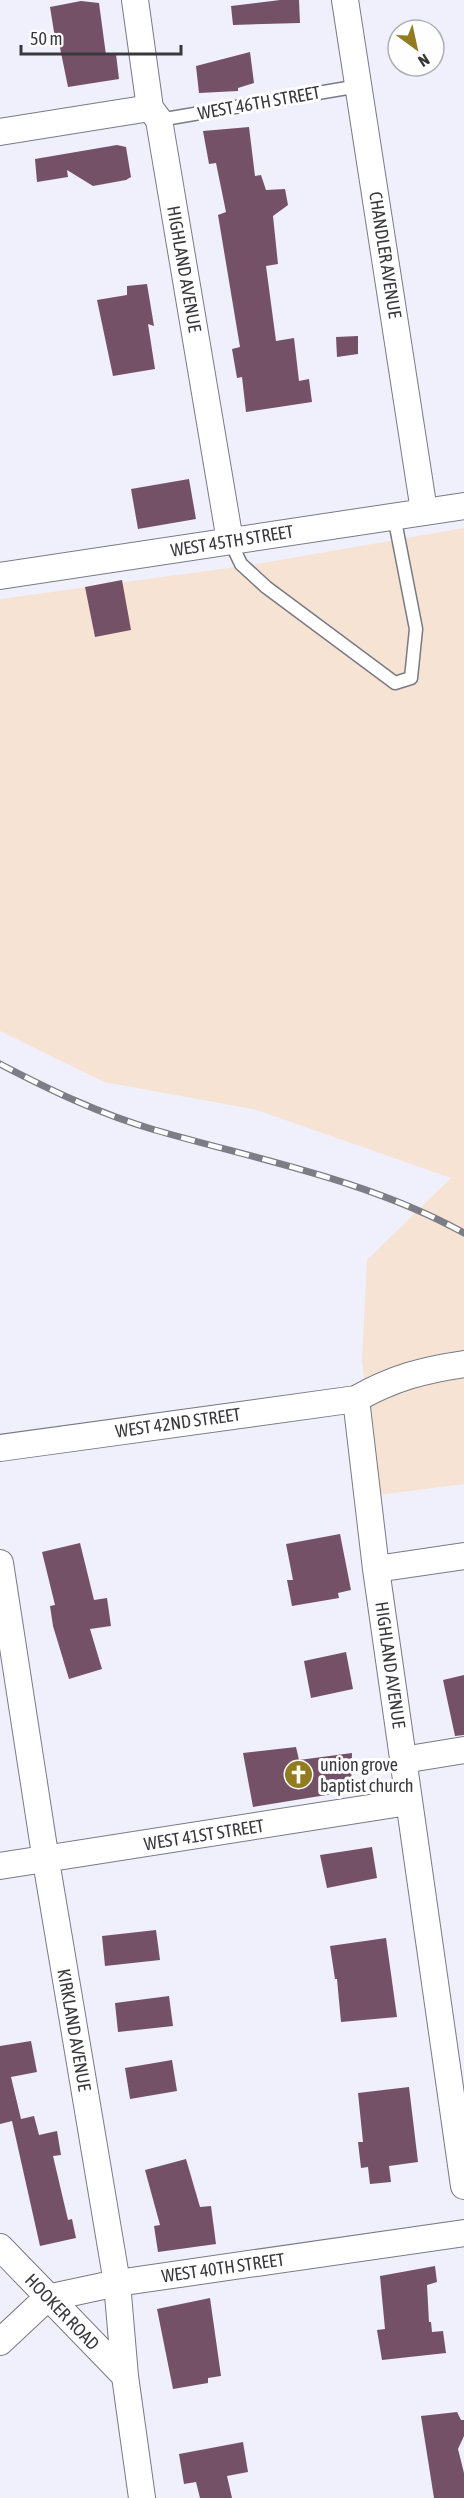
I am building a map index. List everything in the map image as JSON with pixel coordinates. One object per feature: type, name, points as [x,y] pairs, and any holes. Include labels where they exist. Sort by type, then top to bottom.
[{"type":"street","name":"HIGHLAND AVENUE","points":[[135,0],[230,541]]},
{"type":"street","name":"CHANDLER AVENUE","points":[[345,0],[424,511]]},
{"type":"street","name":"WEST 46TH STREET","points":[[0,132],[155,114]]},
{"type":"street","name":"WEST 45TH STREET","points":[[0,576],[464,506]]},
{"type":"street","points":[[356,1399],[386,1382],[429,1369],[464,1364]]},
{"type":"street","name":"HIGHLAND AVENUE","points":[[356,1399],[376,1569],[408,1803],[464,2186]]},
{"type":"street","name":"WEST 42ND STREET","points":[[0,1448],[356,1399]]},
{"type":"street","points":[[376,1569],[464,1556]]},
{"type":"street","name":"KIRKLAND AVENUE","points":[[0,1563],[46,1861],[117,2283],[125,2376],[142,2498]]},
{"type":"street","points":[[403,1760],[464,1750]]},
{"type":"street","name":"WEST 41ST STREET","points":[[0,1866],[46,1861],[408,1803]]},
{"type":"street","name":"WEST 40TH STREET","points":[[47,2298],[117,2283],[464,2233]]},
{"type":"street","name":"HOOKER ROAD","points":[[0,2247],[125,2376]]},
{"type":"street","points":[[0,2342],[47,2298]]},
{"type":"lane","name":"WEST 46TH STREET","points":[[155,114],[359,86]]},
{"type":"lane","points":[[230,541],[241,564],[267,587],[395,682],[411,678],[416,629],[394,516]]},
{"type":"shaded area","points":[[464,528],[464,1484],[379,1495],[362,1361],[367,1260],[451,1178],[257,1110],[104,1082],[0,1031],[0,599],[251,565]]},
{"type":"building","points":[[299,0],[300,23],[233,25],[231,6]]},
{"type":"building","points":[[81,1],[99,3],[106,55],[116,54],[119,79],[68,87],[58,38],[55,38],[50,7]]},
{"type":"building","points":[[250,52],[254,83],[238,88],[238,91],[199,93],[196,66]]},
{"type":"building","points":[[249,127],[255,176],[261,175],[266,190],[285,189],[288,205],[273,216],[278,264],[266,266],[276,341],[294,338],[299,381],[309,379],[312,402],[246,412],[242,377],[237,378],[232,349],[240,347],[218,215],[226,212],[216,163],[209,164],[203,131]]},
{"type":"building","points":[[117,145],[126,147],[131,177],[126,180],[93,186],[67,170],[68,177],[37,182],[35,159]]},
{"type":"building","points":[[147,284],[154,326],[148,324],[155,369],[113,376],[97,300],[127,295],[127,286]]},
{"type":"building","points":[[358,336],[358,354],[337,357],[336,337]]},
{"type":"building","points":[[189,479],[196,519],[138,529],[131,489]]},
{"type":"building","points":[[122,580],[131,630],[95,637],[85,587]]},
{"type":"building","points":[[340,1534],[351,1590],[338,1593],[339,1598],[292,1606],[287,1580],[293,1580],[286,1544]]},
{"type":"building","points":[[80,1543],[94,1600],[107,1598],[111,1626],[90,1629],[102,1669],[69,1679],[53,1626],[50,1606],[55,1605],[42,1552]]},
{"type":"building","points":[[346,1652],[353,1689],[311,1698],[304,1661]]},
{"type":"building","points":[[464,1675],[464,1735],[455,1736],[443,1680]]},
{"type":"building","name":"union grove baptist church","points":[[296,1747],[299,1760],[352,1753],[351,1791],[253,1807],[243,1753]]},
{"type":"building","points":[[372,1847],[377,1878],[327,1888],[320,1855]]},
{"type":"building","points":[[156,1930],[160,1960],[105,1966],[102,1936]]},
{"type":"building","points":[[386,1938],[397,2017],[341,2022],[337,1979],[335,1979],[330,1946]]},
{"type":"building","points":[[169,1996],[173,2026],[118,2032],[115,2003]]},
{"type":"building","points":[[31,2041],[37,2072],[11,2077],[21,2119],[34,2116],[39,2135],[57,2131],[61,2155],[53,2156],[68,2220],[72,2219],[76,2238],[40,2246],[12,2121],[0,2124],[0,2046]]},
{"type":"building","points":[[172,2060],[177,2091],[130,2099],[125,2068]]},
{"type":"building","points":[[409,2087],[418,2162],[389,2166],[391,2182],[370,2184],[368,2167],[361,2168],[358,2142],[363,2142],[358,2093]]},
{"type":"building","points":[[186,2159],[200,2207],[211,2206],[216,2244],[158,2252],[154,2226],[160,2225],[145,2170]]},
{"type":"building","points":[[435,2266],[437,2282],[427,2285],[429,2322],[431,2322],[432,2332],[443,2331],[446,2353],[382,2360],[377,2330],[385,2329],[380,2276]]},
{"type":"building","points":[[210,2298],[221,2376],[208,2378],[208,2383],[173,2389],[157,2309]]},
{"type":"building","points":[[457,2412],[461,2420],[464,2420],[464,2436],[458,2449],[464,2473],[464,2498],[434,2498],[421,2416]]},
{"type":"building","points":[[243,2442],[248,2472],[227,2476],[232,2498],[200,2498],[196,2482],[184,2484],[179,2454]]},
{"type":"railway","points":[[0,1064],[115,1117],[351,1185],[390,1199],[464,1233]]},
{"type":"place","name":"union grove baptist church","points":[[299,1775]]}]
